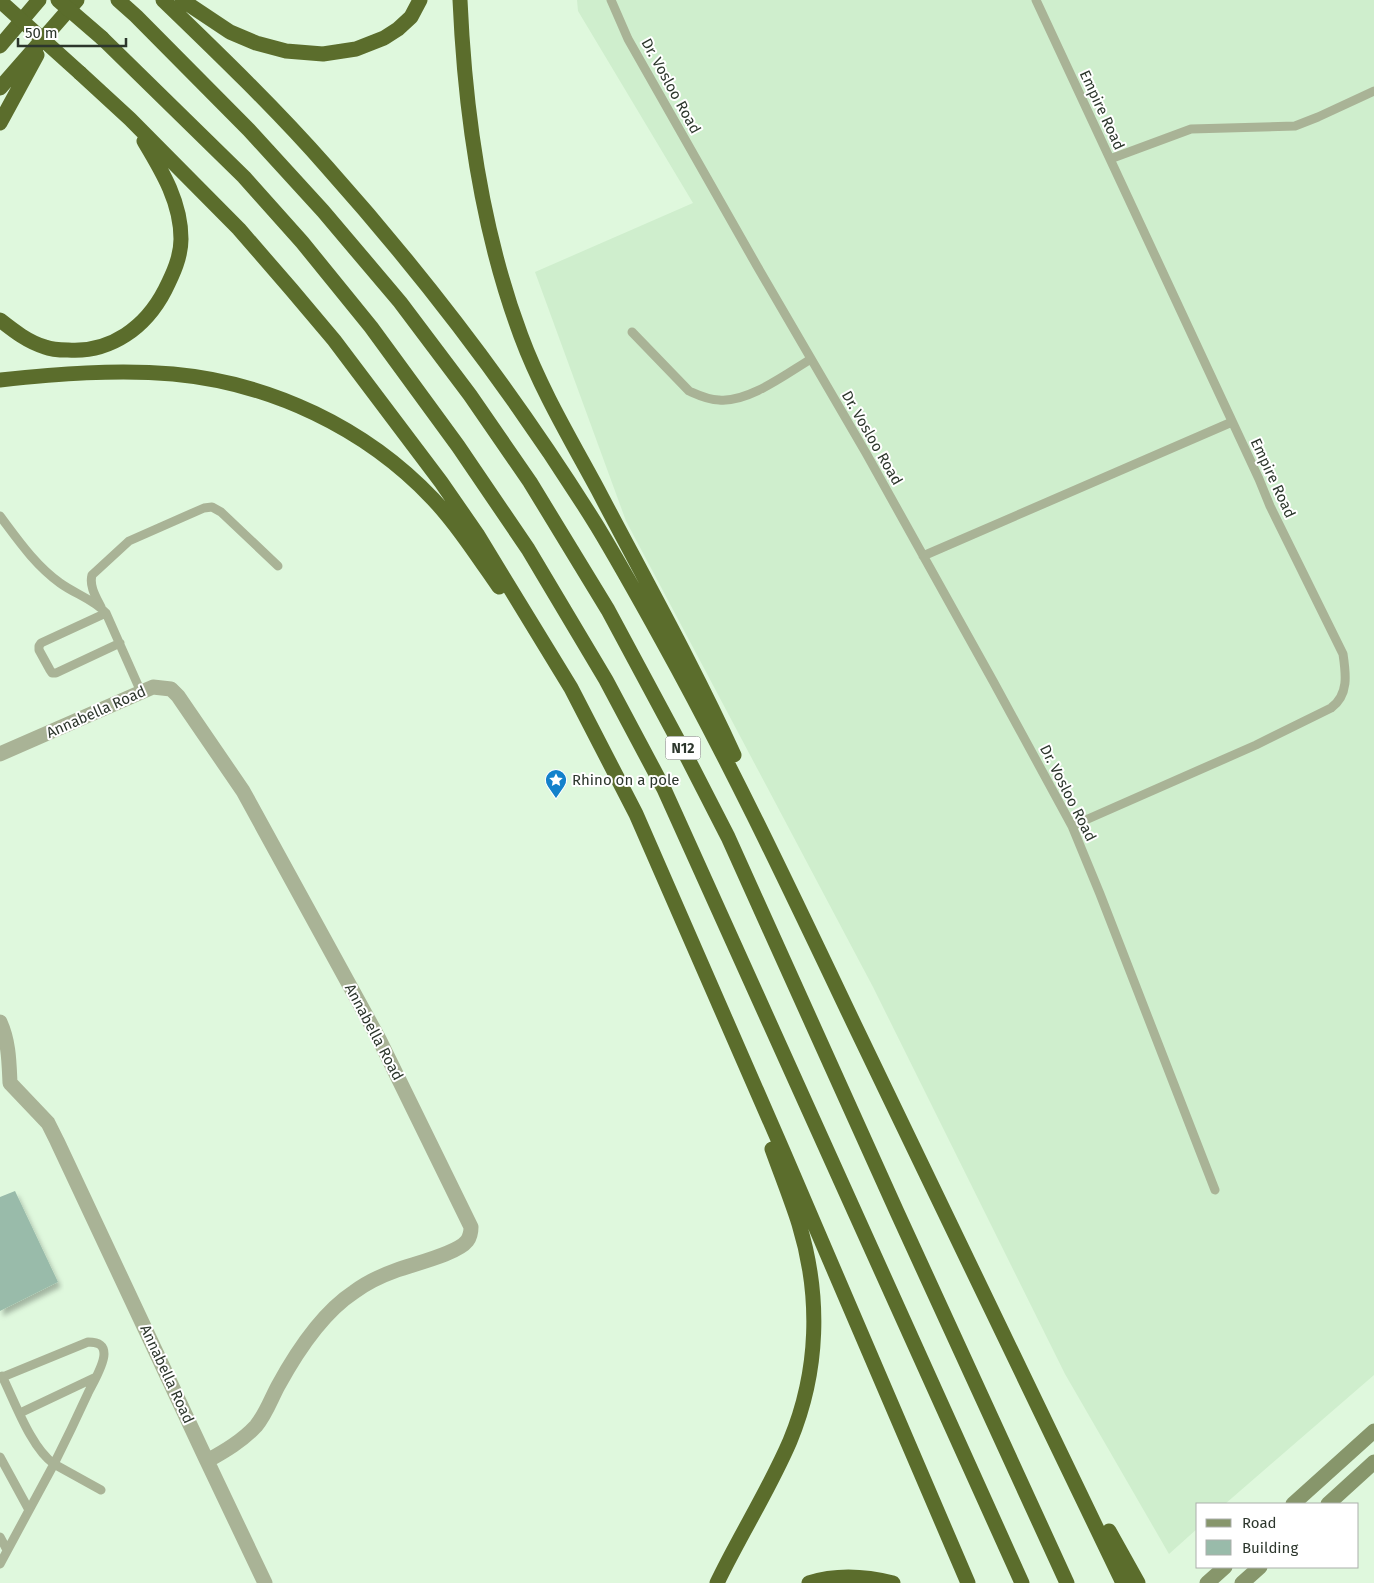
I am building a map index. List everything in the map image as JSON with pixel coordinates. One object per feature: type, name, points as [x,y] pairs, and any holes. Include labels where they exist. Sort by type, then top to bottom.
[{"type":"highway","name":"N12","points":[[58,0],[102,38],[244,177],[302,242],[371,326],[458,446],[528,550],[606,680],[664,789],[1022,1583]]},
{"type":"highway","points":[[0,88],[77,0]]},
{"type":"highway","name":"N12","points":[[118,0],[249,130],[324,211],[400,302],[470,395],[530,482],[608,610],[688,758],[728,837],[1067,1583]]},
{"type":"highway","points":[[163,0],[233,68],[326,165],[399,251],[469,340],[553,459],[598,528],[676,666],[754,814],[960,1248],[1123,1583]]},
{"type":"highway","points":[[182,0],[230,32],[256,42],[286,51],[323,54],[356,49],[384,38],[411,17],[420,0]]},
{"type":"highway","points":[[460,0],[462,50],[468,111],[478,177],[488,228],[521,336],[542,387],[663,612],[724,735],[747,784],[754,814]]},
{"type":"highway","points":[[0,1],[130,119],[239,229],[334,340],[441,482],[477,534],[571,688],[636,814],[783,1150],[968,1583]]},
{"type":"highway","points":[[0,31],[38,1]]},
{"type":"highway","points":[[0,46],[38,1]]},
{"type":"highway","points":[[0,123],[54,25]]},
{"type":"highway","points":[[0,320],[18,335],[46,348],[81,351],[112,342],[124,336],[137,327],[158,304],[173,274],[178,258],[181,240],[180,222],[176,205],[164,174],[130,119]]},
{"type":"highway","points":[[0,380],[56,374],[173,374],[220,381],[255,390],[322,416],[364,441],[396,464],[433,500],[461,534],[571,688]]},
{"type":"highway","points":[[717,1583],[790,1441],[807,1388],[814,1331],[810,1276],[799,1225],[738,1049]]},
{"type":"highway","points":[[1036,1401],[1138,1583]]},
{"type":"highway","points":[[808,1583],[841,1577],[872,1578],[893,1583]]},
{"type":"main road","points":[[1295,1503],[1374,1431]]},
{"type":"main road","points":[[1329,1503],[1374,1462]]},
{"type":"main road","points":[[1207,1583],[1223,1568]]},
{"type":"main road","points":[[1242,1583],[1259,1568]]},
{"type":"street","name":"Annabella Road","points":[[0,754],[153,687],[171,689],[178,696],[243,791],[379,1038],[471,1227],[470,1236],[467,1241],[442,1256],[395,1270],[353,1292],[321,1323],[298,1354],[278,1386],[266,1412],[256,1425],[230,1448],[207,1461]]},
{"type":"street","name":"Annabella Road","points":[[0,1022],[4,1030],[9,1052],[5,1084],[48,1123],[265,1583]]},
{"type":"lane","name":"Dr. Vosloo Road","points":[[611,0],[628,39],[923,556],[1072,826],[1215,1190]]},
{"type":"lane","name":"Empire Road","points":[[1036,0],[1270,506],[1343,654],[1346,676],[1342,697],[1331,708],[1256,745],[1072,826]]},
{"type":"lane","points":[[1110,159],[1191,129],[1295,126],[1374,91]]},
{"type":"lane","points":[[632,332],[689,391],[719,400],[736,399],[753,393],[811,359]]},
{"type":"lane","points":[[923,556],[1232,422]]},
{"type":"lane","points":[[141,692],[90,581],[92,575],[120,547],[133,538],[204,508],[212,507],[221,512],[278,566]]},
{"type":"lane","points":[[0,516],[41,568],[61,584],[103,610]]},
{"type":"lane","points":[[103,610],[41,643],[38,646],[39,650],[52,673],[120,643]]},
{"type":"lane","points":[[0,1564],[54,1464],[96,1377],[104,1358],[103,1348],[97,1342],[88,1342],[1,1377],[37,1447],[47,1459],[54,1464],[101,1490]]},
{"type":"lane","points":[[20,1413],[96,1377]]},
{"type":"lane","points":[[0,1457],[29,1510]]},
{"type":"lane","points":[[0,1537],[7,1550]]},
{"type":"shaded area","points":[[577,0],[1374,0],[1374,1375],[1226,1503],[1196,1503],[1196,1530],[1169,1554],[1065,1374],[873,987],[626,521],[535,272],[693,203],[578,11]]},
{"type":"building","points":[[15,1191],[58,1282],[0,1311],[0,1197]]},
{"type":"place","name":"Rhino on a pole","points":[[556,799]]}]
